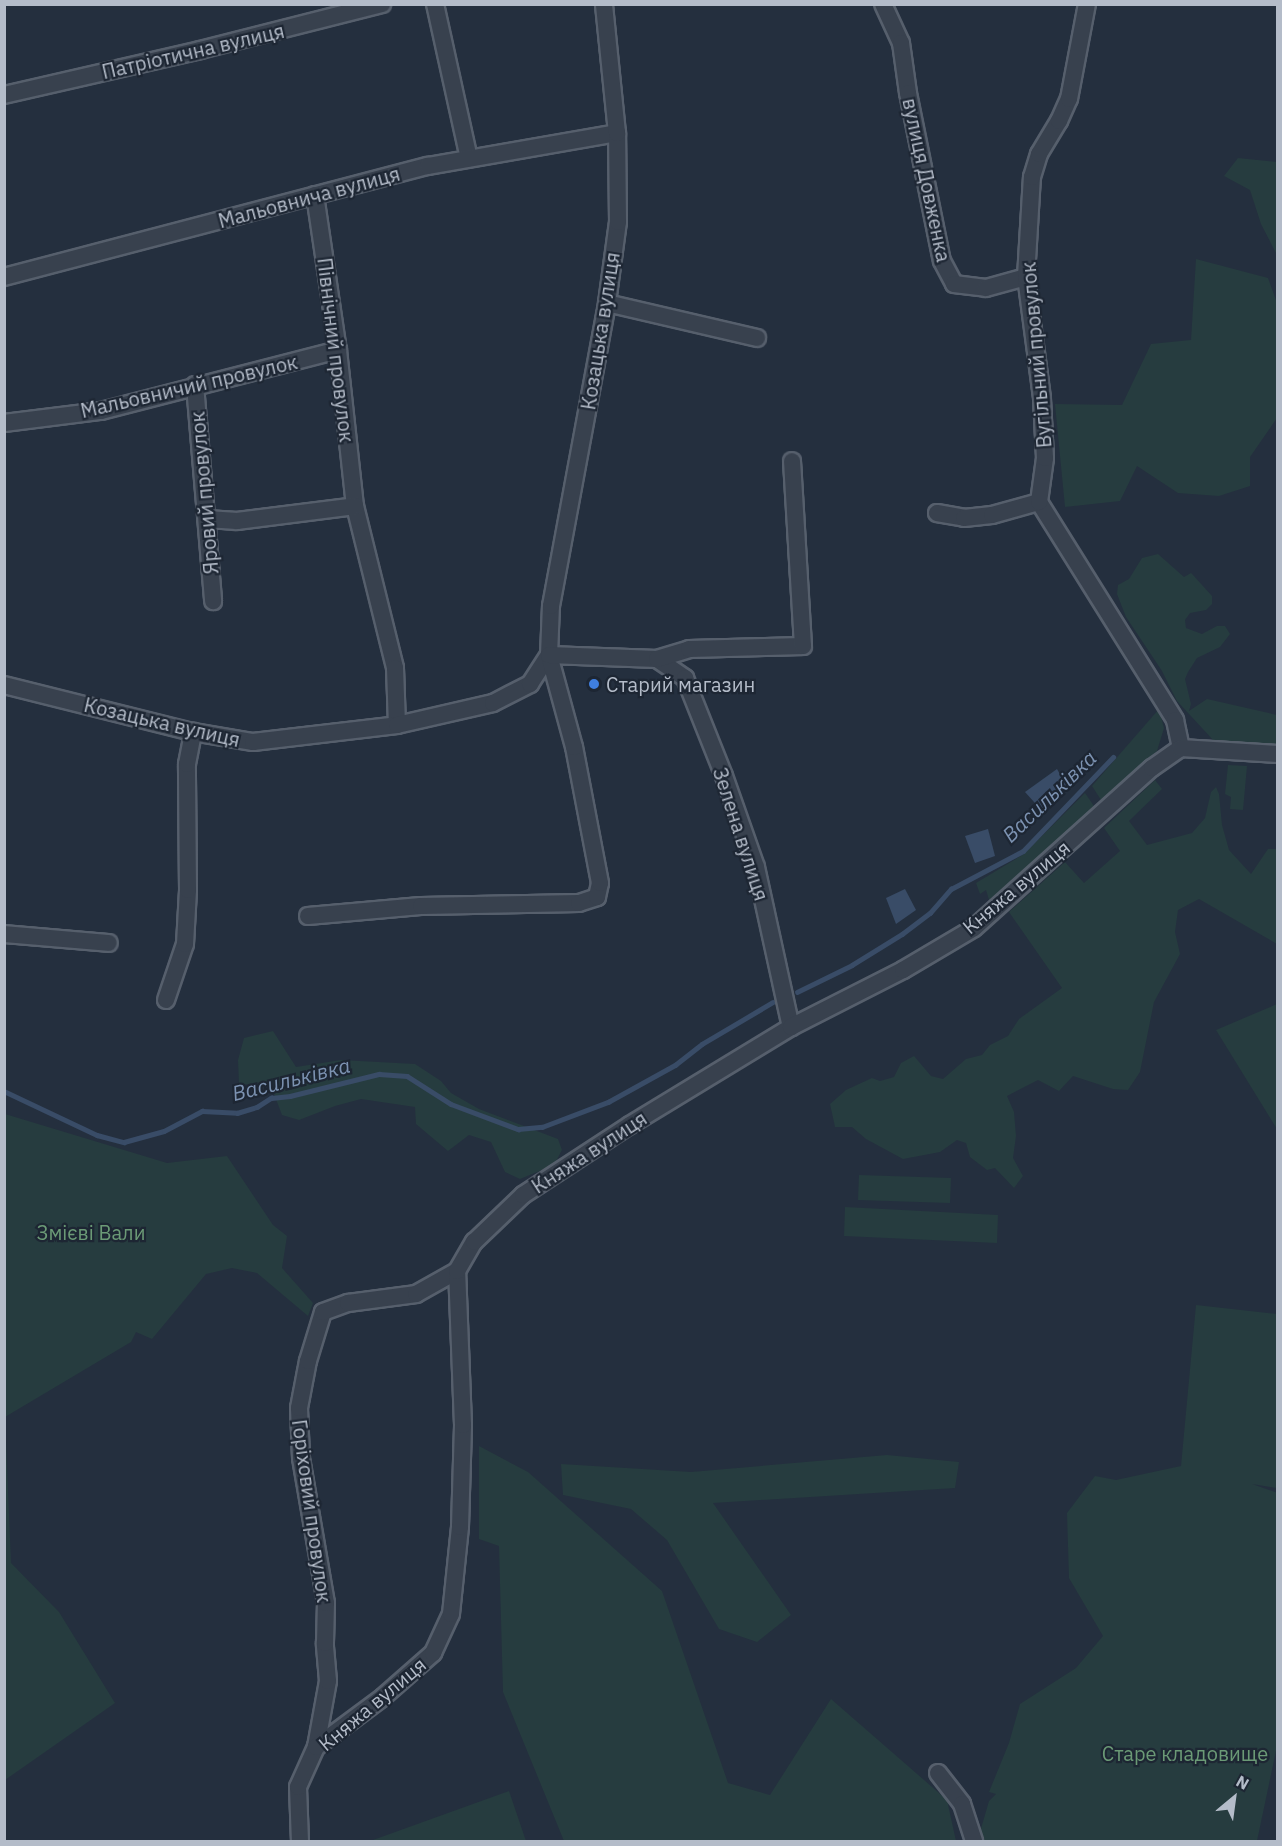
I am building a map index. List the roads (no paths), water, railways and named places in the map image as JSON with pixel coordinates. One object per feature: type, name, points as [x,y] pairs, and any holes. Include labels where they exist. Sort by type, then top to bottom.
[{"type":"street","name":"Патріотична вулиця","points":[[4,95],[200,50],[382,4]]},
{"type":"street","points":[[435,4],[469,158]]},
{"type":"street","name":"Козацька вулиця","points":[[4,685],[193,732],[252,742],[397,725],[493,703],[530,684],[549,655],[551,606],[607,303],[618,222],[617,133],[604,4]]},
{"type":"street","name":"вулиця Довженка","points":[[883,4],[901,43],[908,93],[942,261],[954,284],[986,288],[1026,277]]},
{"type":"street","name":"Вугільний провулок","points":[[1039,502],[1045,458],[1042,398],[1026,277],[1032,177],[1039,154],[1069,99],[1087,4]]},
{"type":"street","name":"Мальовнича вулиця","points":[[4,277],[315,195],[469,158],[617,133]]},
{"type":"street","name":"Північний провулок","points":[[315,195],[338,351],[355,506],[395,668],[397,725]]},
{"type":"street","points":[[607,303],[757,338]]},
{"type":"street","name":"Мальовничий провулок","points":[[4,423],[101,411],[195,385],[338,351]]},
{"type":"street","name":"Яровий провулок","points":[[195,385],[213,601]]},
{"type":"street","points":[[308,916],[421,906],[579,903],[597,897],[600,883],[574,747],[549,655],[657,658],[689,649],[802,646],[792,461]]},
{"type":"street","points":[[937,513],[964,518],[992,515],[1039,502],[1175,720],[1181,748],[1278,754]]},
{"type":"street","points":[[207,519],[237,521],[355,506]]},
{"type":"street","name":"Зелена вулиця","points":[[657,658],[685,678],[724,776],[756,867],[791,1027]]},
{"type":"street","points":[[166,1000],[185,944],[188,890],[187,764],[193,732]]},
{"type":"street","name":"Княжа вулиця","points":[[300,1842],[298,1787],[316,1746],[383,1697],[433,1653],[451,1614],[460,1527],[463,1425],[457,1271],[474,1242],[523,1195],[791,1027],[903,970],[974,928],[1152,768],[1181,748]]},
{"type":"street","points":[[4,934],[109,943]]},
{"type":"street","name":"Горіховий провулок","points":[[316,1746],[328,1681],[325,1643],[326,1603],[301,1458],[299,1408],[314,1341],[323,1312],[348,1303],[416,1294],[457,1271]]},
{"type":"street","points":[[938,1773],[962,1804],[974,1842]]},
{"type":"water","points":[[1057,769],[1066,785],[1044,813],[1025,792]]},
{"type":"water","points":[[988,829],[995,856],[975,863],[965,836]]},
{"type":"water","points":[[905,889],[916,910],[896,924],[886,898]]},
{"type":"waterway","name":"Васильківка","points":[[797,992],[852,965],[902,934],[930,913],[951,889],[1023,851],[1113,757]]},
{"type":"waterway","name":"Васильківка","points":[[4,1091],[97,1135],[124,1142],[164,1131],[202,1111],[237,1113],[257,1107],[271,1098],[290,1096],[379,1074],[407,1076],[451,1104],[518,1129],[542,1127],[608,1102],[675,1065],[702,1044],[773,1002]]},
{"type":"place","name":"Старий магазин","points":[[594,684]]},
{"type":"park label","name":"Змієві Вали","points":[[91,1232]]},
{"type":"park label","name":"Старе кладовище","points":[[1185,1753]]}]
